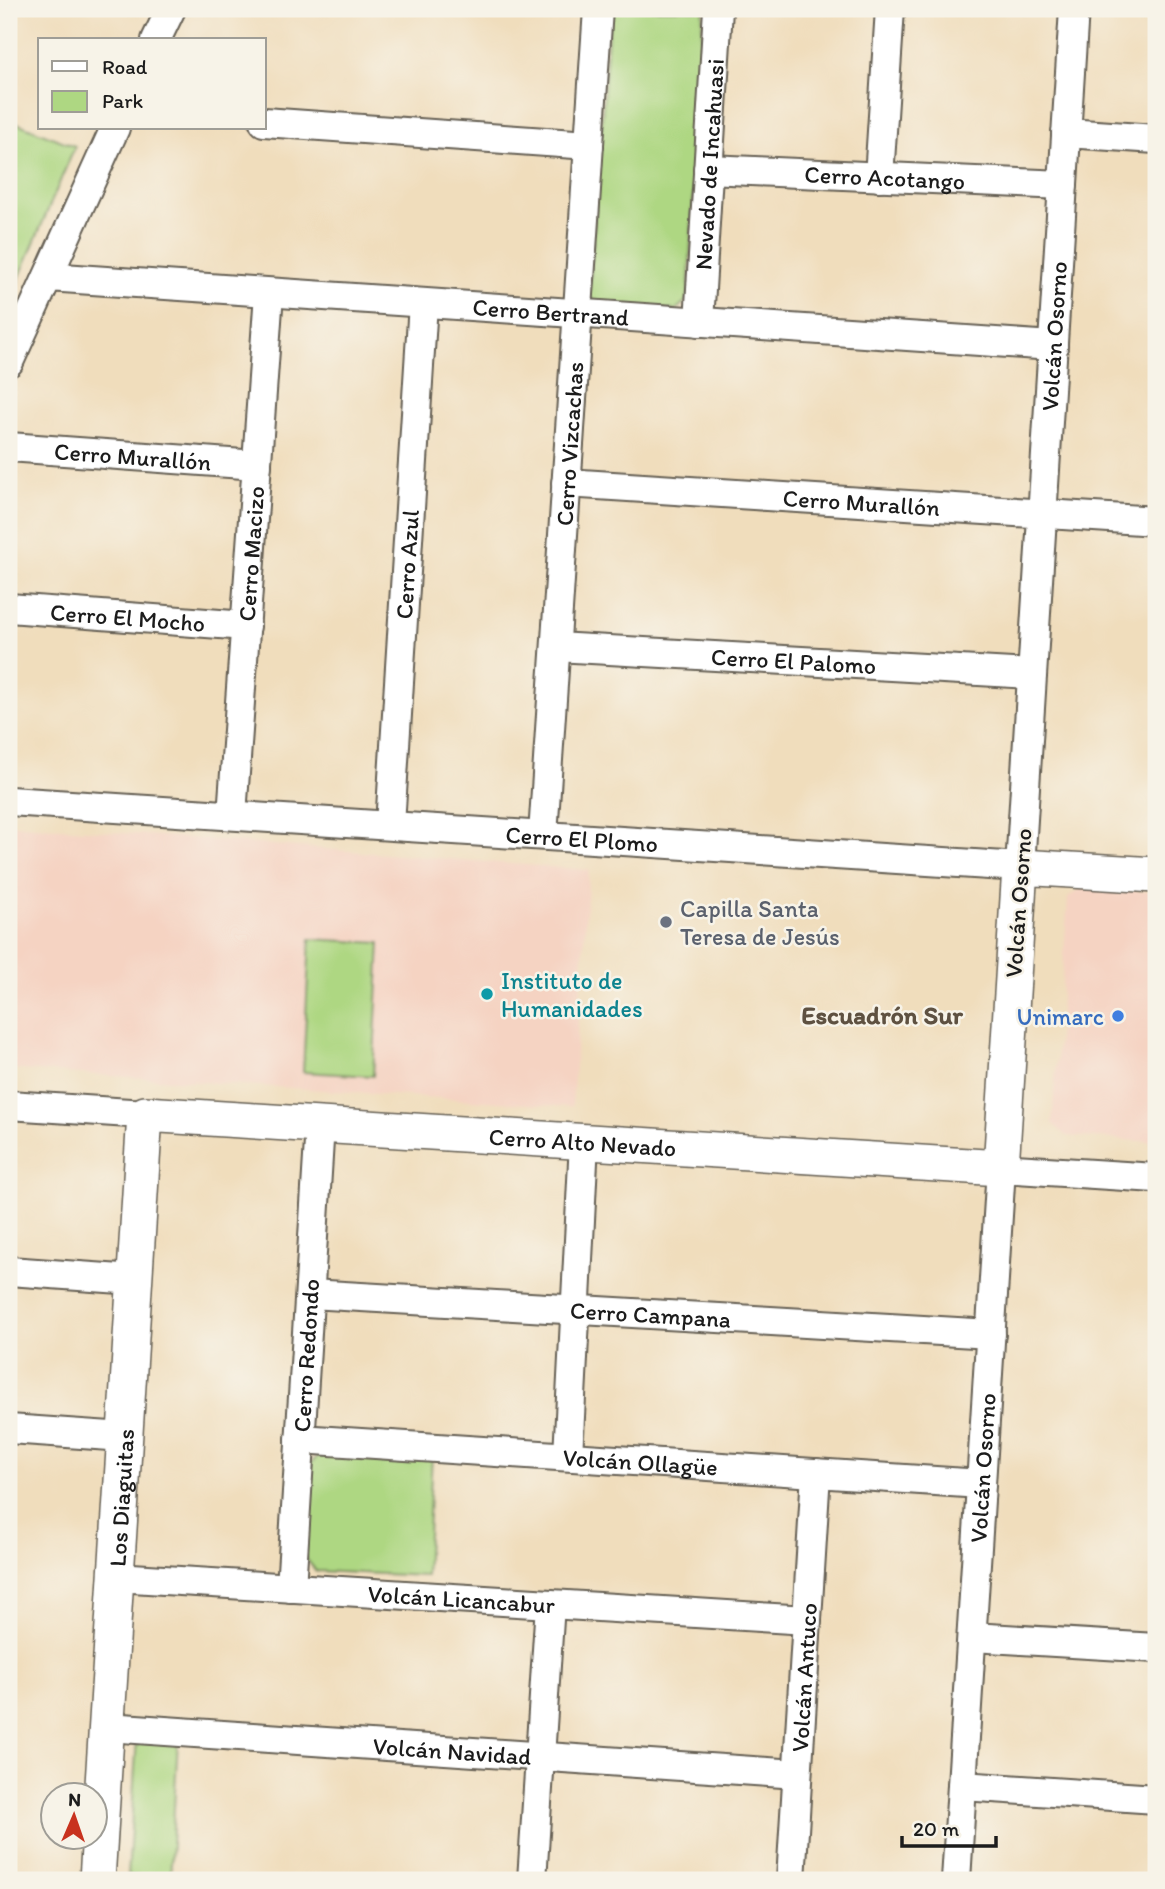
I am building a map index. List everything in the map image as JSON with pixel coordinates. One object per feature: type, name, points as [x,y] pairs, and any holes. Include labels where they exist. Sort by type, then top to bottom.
[{"type":"street","points":[[157,38],[171,9]]},
{"type":"street","name":"Cerro Vizcachas","points":[[543,835],[598,9]]},
{"type":"street","name":"Nevado de Incahuasi","points":[[699,322],[718,9]]},
{"type":"street","points":[[878,177],[890,9]]},
{"type":"street","name":"Volcán Osorno","points":[[956,1880],[1074,9]]},
{"type":"street","points":[[266,122],[589,145]]},
{"type":"street","points":[[9,362],[114,130]]},
{"type":"street","points":[[1066,133],[1156,139]]},
{"type":"street","name":"Cerro Acotango","points":[[708,169],[1063,185]]},
{"type":"street","name":"Cerro Bertrand","points":[[48,277],[1053,346]]},
{"type":"street","name":"Cerro Macizo","points":[[232,815],[269,293]]},
{"type":"street","name":"Cerro Azul","points":[[390,825],[423,303]]},
{"type":"street","name":"Cerro Murallón","points":[[9,447],[257,465]]},
{"type":"street","name":"Cerro Murallón","points":[[566,483],[1156,521]]},
{"type":"street","name":"Cerro El Mocho","points":[[9,608],[246,626]]},
{"type":"street","name":"Cerro El Palomo","points":[[556,647],[1032,674]]},
{"type":"street","name":"Cerro El Plomo","points":[[9,801],[1156,875]]},
{"type":"street","name":"Cerro Alto Nevado","points":[[9,1104],[1156,1178]]},
{"type":"street","name":"Los Diaguitas","points":[[97,1880],[145,1114]]},
{"type":"street","name":"Cerro Redondo","points":[[291,1588],[320,1125]]},
{"type":"street","points":[[568,1456],[584,1142]]},
{"type":"street","points":[[9,1271],[135,1280]]},
{"type":"street","name":"Cerro Campana","points":[[310,1294],[990,1334]]},
{"type":"street","points":[[9,1429],[125,1437]]},
{"type":"street","name":"Volcán Ollagüe","points":[[300,1439],[981,1484]]},
{"type":"street","name":"Volcán Antuco","points":[[791,1880],[816,1473]]},
{"type":"street","name":"Volcán Licancabur","points":[[116,1577],[807,1620]]},
{"type":"street","points":[[532,1880],[550,1604]]},
{"type":"street","points":[[972,1637],[1156,1648]]},
{"type":"street","name":"Volcán Navidad","points":[[107,1727],[797,1774]]},
{"type":"street","points":[[962,1786],[1156,1799]]},
{"type":"shaded area","points":[[9,824],[589,870],[572,1107],[9,1069]]},
{"type":"shaded area","name":"Unimarc","points":[[1082,887],[1156,892],[1156,1142],[1066,1136],[1052,1123],[1068,898]]},
{"type":"green space","points":[[610,9],[703,9],[688,299],[676,310],[598,306],[589,296]]},
{"type":"green space","points":[[9,120],[75,146],[9,302]]},
{"type":"green space","points":[[310,939],[380,943],[373,1076],[303,1072]]},
{"type":"green space","points":[[329,1445],[432,1454],[426,1576],[316,1571],[302,1554],[308,1466]]},
{"type":"green space","points":[[137,1737],[178,1739],[170,1879],[128,1876]]},
{"type":"place","name":"Capilla Santa Teresa de Jesús","points":[[666,922]]},
{"type":"place","name":"Instituto de Humanidades","points":[[487,994]]},
{"type":"place","name":"Unimarc","points":[[1118,1016]]},
{"type":"district","name":"Escuadrón Sur","points":[[882,1015]]}]
